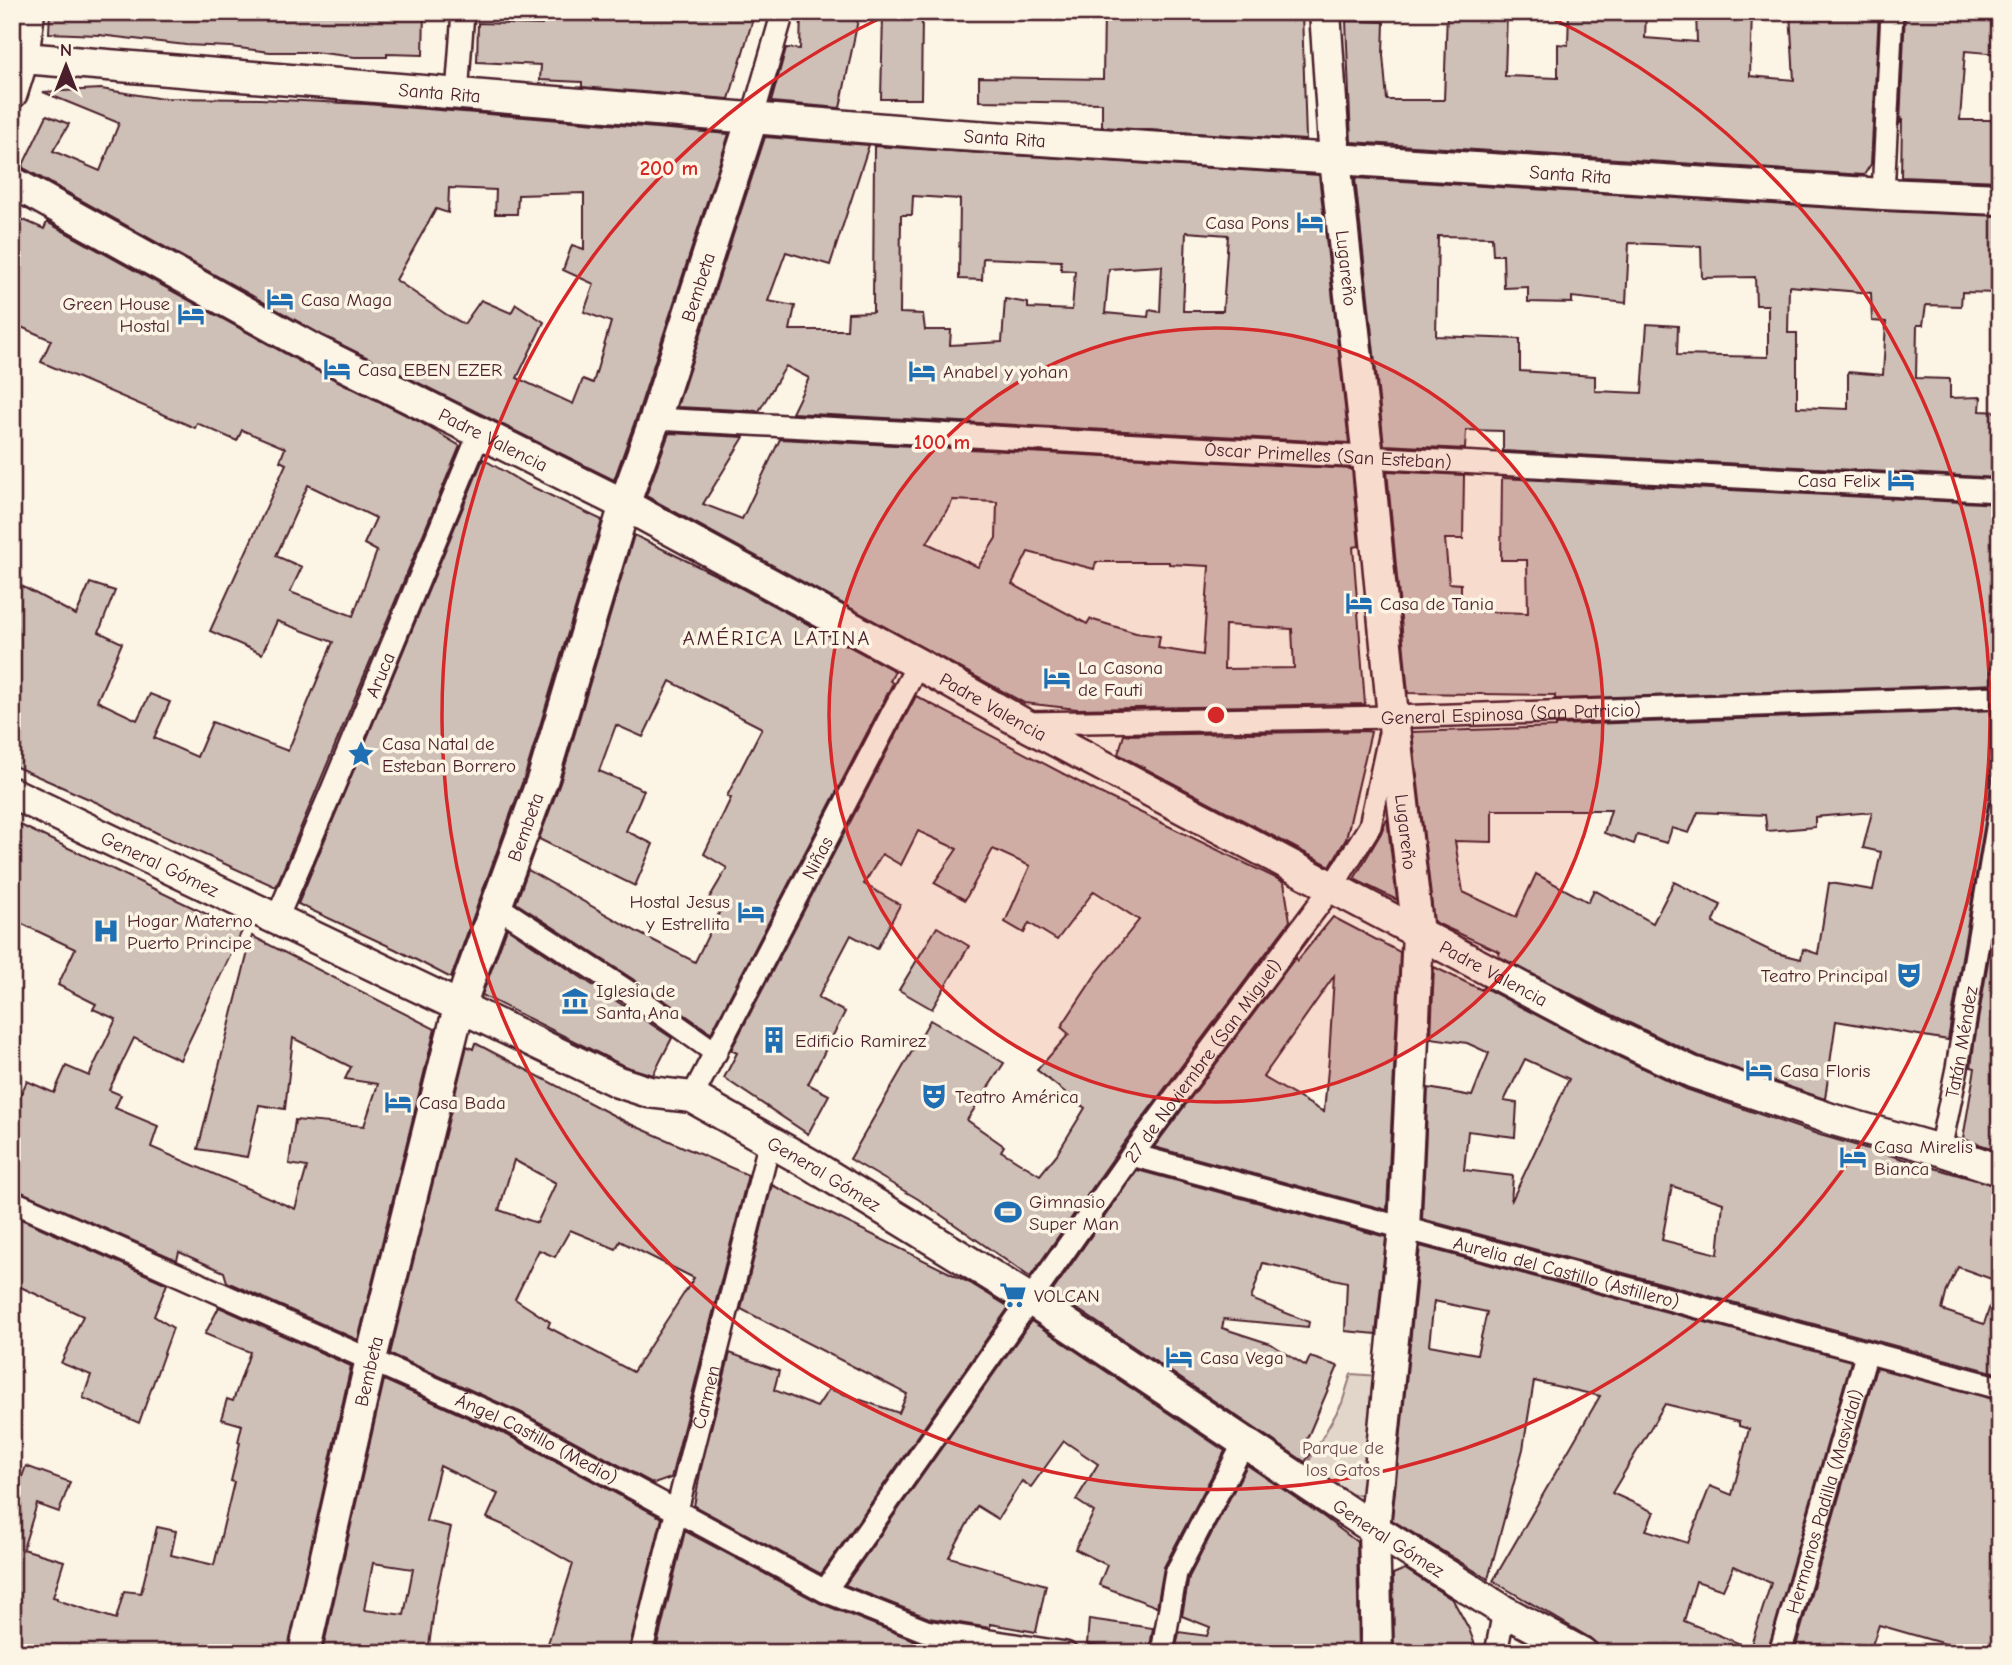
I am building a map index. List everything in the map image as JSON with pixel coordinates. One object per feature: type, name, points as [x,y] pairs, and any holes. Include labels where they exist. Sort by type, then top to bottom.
[{"type":"street","points":[[12,93],[29,12]]},
{"type":"street","points":[[457,94],[463,12]]},
{"type":"street","name":"Bembeta","points":[[304,1653],[371,1359],[460,1008],[543,778],[625,505],[752,118],[783,12]]},
{"type":"street","name":"Lugareño","points":[[1325,12],[1335,160],[1418,933],[1404,1229],[1374,1529],[1377,1653]]},
{"type":"street","points":[[1883,194],[1892,12]]},
{"type":"street","name":"Santa Rita","points":[[18,58],[752,118],[1335,160],[2000,199]]},
{"type":"street","name":"Padre Valencia","points":[[12,182],[316,351],[625,505],[918,663],[1022,723],[1592,1025],[1692,1072],[1834,1120],[2000,1170]]},
{"type":"street","name":"Óscar Primelles (San Esteban)","points":[[655,419],[2000,491]]},
{"type":"street","name":"Aruca","points":[[277,918],[480,432]]},
{"type":"street","name":"Niñas","points":[[692,1097],[918,663]]},
{"type":"street","name":"General Espinosa (San Patricio)","points":[[1022,723],[1393,717],[2000,697]]},
{"type":"street","name":"27 de Noviembre (San Miguel)","points":[[825,1591],[1132,1155],[1332,887],[1370,826],[1393,717]]},
{"type":"street","name":"General Gómez","points":[[12,793],[618,1082],[649,1092],[692,1097],[770,1141],[1031,1300],[1374,1529],[1504,1611],[1582,1653]]},
{"type":"street","name":"Tatán Méndez","points":[[1940,1150],[1957,1068],[2000,810]]},
{"type":"street","points":[[497,906],[716,1053]]},
{"type":"street","name":"Carmen","points":[[641,1653],[770,1141]]},
{"type":"street","name":"Aurelia del Castillo (Astillero)","points":[[1132,1155],[2000,1388]]},
{"type":"street","name":"Ángel Castillo (Medio)","points":[[12,1200],[515,1424],[825,1591],[926,1631],[1066,1653]]},
{"type":"street","name":"Hermanos Padilla (Masvidal)","points":[[1780,1653],[1867,1352]]},
{"type":"street","points":[[1162,1653],[1176,1573],[1245,1441]]},
{"type":"street","points":[[1342,1507],[1359,1508],[1378,1491]]},
{"type":"street","points":[[1496,1653],[1504,1611]]},
{"type":"green space","name":"Parque de los Gatos","points":[[1351,1374],[1380,1376],[1370,1481],[1361,1494],[1347,1495],[1305,1468],[1342,1403]]},
{"type":"building","points":[[50,12],[424,12],[423,55],[355,57],[314,52],[270,52],[99,35],[49,33]]},
{"type":"building","points":[[543,12],[755,12],[729,99],[582,87],[582,82],[540,80],[541,65],[477,62],[478,23],[542,25]]},
{"type":"building","points":[[801,12],[854,12],[854,15],[859,15],[840,108],[771,102],[786,48],[800,49]]},
{"type":"building","points":[[1104,12],[1302,12],[1306,140],[1102,127],[1102,103],[979,101],[979,77],[1103,79]]},
{"type":"building","points":[[1447,12],[1507,12],[1505,76],[1558,78],[1558,44],[1568,45],[1569,12],[1646,12],[1645,38],[1697,42],[1696,12],[1752,12],[1750,76],[1794,80],[1790,12],[1879,12],[1871,164],[1864,175],[1351,142],[1346,21],[1384,22],[1383,55],[1387,100],[1444,100]]},
{"type":"building","points":[[1905,12],[2000,12],[2000,54],[1965,51],[1960,120],[2000,120],[2000,181],[1901,177],[1902,120],[1900,123]]},
{"type":"building","points":[[883,15],[922,16],[921,99],[881,99]]},
{"type":"building","points":[[101,89],[157,98],[366,104],[729,134],[614,480],[324,336],[22,167],[47,115],[69,124],[53,151],[100,171],[119,123],[43,92]],"holes":[[[449,188],[496,190],[495,214],[517,214],[518,195],[584,193],[584,249],[572,245],[563,270],[594,284],[584,312],[611,322],[593,383],[583,379],[573,404],[517,378],[544,322],[516,304],[511,313],[481,300],[464,324],[396,280],[436,209],[448,213]]]},
{"type":"building","points":[[765,137],[869,145],[830,265],[786,252],[768,301],[795,306],[790,330],[847,330],[848,313],[873,312],[874,146],[1319,175],[1349,443],[792,413],[809,378],[786,366],[759,411],[677,407]],"holes":[[[913,196],[960,199],[959,279],[982,280],[983,258],[1061,261],[1061,270],[1075,271],[1072,310],[1028,308],[1028,303],[1005,299],[1002,342],[950,345],[951,330],[925,330],[923,314],[900,313],[901,215],[912,215]],[[1186,232],[1228,235],[1223,311],[1183,311]],[[1162,266],[1160,312],[1149,310],[1148,317],[1105,313],[1109,269]]]},
{"type":"building","points":[[1355,178],[2000,216],[2000,293],[1962,292],[1961,306],[1926,305],[1923,325],[1917,325],[1916,378],[1950,379],[1950,398],[1981,397],[1980,411],[2000,412],[2000,478],[1503,451],[1503,431],[1466,430],[1465,449],[1384,445]],"holes":[[[1438,236],[1492,237],[1493,255],[1503,255],[1504,288],[1528,287],[1528,302],[1572,303],[1572,297],[1626,303],[1629,243],[1701,246],[1702,278],[1755,277],[1756,305],[1768,305],[1768,357],[1677,355],[1678,326],[1647,324],[1642,393],[1595,391],[1595,376],[1520,371],[1520,339],[1436,336]],[[1789,286],[1871,293],[1872,321],[1886,322],[1883,375],[1848,372],[1848,409],[1797,407],[1797,333],[1788,333]]]},
{"type":"building","points":[[12,215],[44,229],[47,222],[308,366],[418,421],[460,446],[276,887],[12,765],[12,581],[76,615],[90,583],[115,591],[99,632],[122,643],[97,701],[137,720],[150,694],[170,702],[154,738],[197,757],[212,722],[288,751],[333,642],[277,621],[262,654],[210,631],[286,464],[280,461],[285,448],[242,430],[237,441],[197,423],[195,428],[41,362],[51,340],[12,323]],"holes":[[[308,485],[376,518],[364,544],[377,551],[353,616],[290,592],[302,567],[276,556]]]},
{"type":"building","points":[[669,433],[744,437],[703,504],[742,519],[780,439],[1352,469],[1359,546],[1353,547],[1365,704],[1077,709],[1024,703],[646,496]],"holes":[[[953,500],[997,502],[996,538],[978,567],[927,543]],[[1028,552],[1094,569],[1096,562],[1169,562],[1209,566],[1203,655],[1158,648],[1160,636],[1136,633],[1090,619],[1087,624],[1012,584]],[[1225,625],[1292,629],[1294,668],[1224,669]]]},
{"type":"building","points":[[483,459],[522,482],[602,520],[526,772],[451,978],[298,904]]},
{"type":"building","points":[[1387,471],[1464,475],[1463,539],[1445,539],[1449,583],[1461,584],[1461,611],[1528,613],[1527,560],[1501,560],[1502,478],[2000,504],[2000,684],[1555,699],[1555,695],[1408,693]]},
{"type":"building","points":[[634,535],[728,581],[895,671],[890,681],[893,683],[711,1033],[516,903],[528,870],[695,962],[720,911],[708,900],[727,868],[704,854],[731,798],[727,796],[762,728],[670,681],[643,737],[616,725],[599,771],[644,790],[626,831],[653,844],[635,886],[539,839],[560,783]]},
{"type":"building","points":[[916,696],[1096,791],[1284,882],[1290,921],[1121,1147],[1030,1277],[918,1199],[850,1159],[930,1020],[1004,1063],[967,1120],[1004,1146],[1001,1151],[1040,1175],[1057,1154],[1085,1108],[1037,1070],[1069,1034],[1061,1027],[1096,974],[1139,920],[1094,891],[1057,940],[1029,923],[1024,933],[1005,922],[1030,866],[993,849],[965,900],[934,883],[957,849],[918,831],[901,865],[882,854],[864,884],[900,905],[877,949],[851,935],[818,998],[845,1012],[808,1084],[829,1095],[808,1134],[724,1078],[737,1053],[731,1050]]},
{"type":"building","points":[[2000,710],[2000,734],[1948,1040],[1836,1021],[1825,1099],[1699,1056],[1498,956],[1500,952],[1434,922],[1412,732]],"holes":[[[1492,810],[1611,810],[1604,833],[1634,844],[1637,835],[1667,843],[1672,828],[1689,833],[1698,812],[1765,815],[1767,831],[1815,827],[1815,817],[1872,812],[1863,848],[1881,852],[1873,890],[1829,883],[1818,954],[1803,949],[1801,959],[1773,952],[1713,923],[1721,905],[1674,882],[1653,923],[1594,890],[1588,902],[1536,874],[1516,917],[1463,892],[1455,841],[1492,842]]]},
{"type":"building","points":[[1371,732],[1346,839],[1330,866],[1118,754],[1124,735]]},
{"type":"building","points":[[1387,818],[1397,900],[1354,879]]},
{"type":"building","points":[[12,821],[242,931],[180,1060],[134,1038],[109,1090],[121,1095],[115,1108],[158,1126],[151,1147],[295,1209],[307,1167],[289,1164],[295,1120],[364,1126],[378,1084],[345,1079],[351,1067],[293,1038],[285,1109],[259,1105],[247,1157],[198,1149],[252,936],[435,1029],[358,1340],[227,1282],[224,1272],[179,1252],[177,1260],[12,1188],[12,1113],[27,1081],[54,1093],[66,1066],[89,1076],[116,1019],[93,1009],[96,1004],[58,985],[75,949],[12,919]]},
{"type":"building","points":[[2000,891],[2000,1151],[1963,1139],[1975,1068],[1971,1067],[1974,1044]]},
{"type":"building","points":[[1333,917],[1400,952],[1387,1210],[1154,1147],[1296,957],[1297,961]],"holes":[[[1334,976],[1324,1112],[1263,1077]]]},
{"type":"building","points":[[937,927],[969,946],[932,1009],[899,990]]},
{"type":"building","name":"Iglesia de Santa Ana","points":[[507,928],[672,1038],[653,1075],[624,1066],[482,995]]},
{"type":"building","points":[[1434,967],[1482,990],[1483,987],[1686,1089],[1820,1135],[2000,1187],[2000,1282],[1958,1267],[1947,1290],[1942,1310],[1984,1324],[1996,1288],[2000,1289],[2000,1374],[1422,1219],[1428,1088],[1472,1096],[1489,1053],[1467,1043],[1431,1038]],"holes":[[[1525,1059],[1569,1079],[1511,1202],[1513,1176],[1464,1170],[1468,1131],[1515,1137],[1517,1103],[1504,1101]],[[1672,1186],[1723,1203],[1718,1254],[1662,1240]]]},
{"type":"building","points":[[475,1043],[628,1123],[748,1175],[671,1478],[654,1484],[520,1412],[390,1354],[467,1046],[473,1049]],"holes":[[[514,1160],[556,1183],[537,1223],[499,1210]],[[570,1230],[616,1249],[620,1241],[694,1278],[633,1372],[548,1327],[550,1322],[515,1299],[539,1250],[555,1257]]]},
{"type":"building","points":[[1137,1170],[1386,1237],[1376,1334],[1345,1331],[1347,1282],[1263,1263],[1251,1299],[1309,1322],[1308,1327],[1224,1319],[1222,1328],[1271,1344],[1306,1366],[1310,1357],[1338,1366],[1306,1441],[1315,1448],[1305,1462],[1052,1292]]},
{"type":"building","points":[[772,1185],[970,1283],[1009,1307],[821,1574],[694,1506],[730,1353],[779,1371],[774,1390],[817,1407],[829,1389],[899,1413],[907,1394],[741,1309]]},
{"type":"building","points":[[12,1215],[167,1284],[154,1316],[173,1328],[139,1423],[83,1398],[91,1375],[61,1363],[83,1316],[12,1283]]},
{"type":"building","points":[[1420,1246],[1851,1361],[1767,1653],[1599,1653],[1597,1644],[1590,1638],[1493,1581],[1600,1396],[1534,1381],[1523,1449],[1488,1579],[1392,1520]],"holes":[[[1434,1301],[1487,1312],[1477,1354],[1429,1345]],[[1665,1404],[1739,1422],[1739,1426],[1749,1429],[1732,1495],[1710,1486],[1688,1543],[1646,1530],[1654,1512],[1612,1493]],[[1734,1566],[1771,1583],[1750,1648],[1684,1621],[1696,1581],[1723,1590]]]},
{"type":"building","points":[[219,1307],[351,1366],[287,1653],[12,1653],[12,1504],[26,1466],[70,1482],[59,1512],[37,1504],[23,1549],[64,1561],[53,1597],[57,1600],[116,1619],[124,1591],[141,1593],[157,1527],[176,1531],[171,1555],[214,1565],[234,1482],[231,1481],[242,1425],[221,1419],[227,1399],[233,1401],[250,1352],[205,1334]]},
{"type":"building","points":[[1031,1321],[1225,1451],[1164,1567],[1157,1607],[1099,1585],[1107,1565],[1075,1549],[1094,1512],[1076,1500],[1098,1464],[1064,1441],[1031,1487],[1022,1481],[998,1519],[977,1506],[949,1557],[1046,1585],[1036,1632],[929,1618],[845,1585]]},
{"type":"building","points":[[1876,1368],[2000,1401],[2000,1653],[1965,1653],[1966,1650],[1879,1625],[1871,1648],[1857,1644],[1855,1653],[1794,1653]]},
{"type":"building","points":[[384,1380],[509,1436],[662,1518],[628,1653],[545,1653],[573,1564],[487,1518],[498,1494],[440,1466],[426,1521],[451,1527],[436,1595],[428,1653],[322,1653]],"holes":[[[373,1563],[413,1569],[404,1615],[364,1610]]]},
{"type":"building","points":[[1247,1465],[1357,1542],[1359,1653],[1175,1653],[1179,1632],[1207,1636],[1210,1627],[1182,1616],[1189,1577]]},
{"type":"building","points":[[685,1531],[820,1603],[921,1643],[980,1653],[655,1653]]},
{"type":"building","points":[[1405,1569],[1453,1600],[1478,1653],[1394,1653],[1393,1574]]},
{"type":"building","points":[[1089,1619],[1153,1628],[1149,1653],[1087,1644]]},
{"type":"place","name":"Casa Pons","points":[[1310,222]]},
{"type":"place","name":"Casa Maga","points":[[280,299]]},
{"type":"place","name":"Green House Hostal","points":[[191,314]]},
{"type":"place","name":"Casa EBEN EZER","points":[[337,369]]},
{"type":"place","name":"Anabel y yohan","points":[[922,371]]},
{"type":"place","name":"Casa Felix","points":[[1901,480]]},
{"type":"place","name":"Casa de Tania","points":[[1359,603]]},
{"type":"place","name":"La Casona de Fauti","points":[[1057,678]]},
{"type":"place","name":"Casa Natal de Esteban Borrero","points":[[361,754]]},
{"type":"place","name":"Hostal Jesus y Estrellita","points":[[751,912]]},
{"type":"place","name":"Hogar Materno Puerto Principe","points":[[106,931]]},
{"type":"place","name":"Teatro Principal","points":[[1909,975]]},
{"type":"place","name":"Iglesia de Santa Ana","points":[[575,1001]]},
{"type":"place","name":"Edificio Ramirez","points":[[774,1040]]},
{"type":"place","name":"Casa Floris","points":[[1759,1070]]},
{"type":"place","name":"Teatro América","points":[[934,1096]]},
{"type":"place","name":"Casa Bada","points":[[398,1102]]},
{"type":"place","name":"Casa Mirelis Bianca","points":[[1853,1157]]},
{"type":"place","name":"Gimnasio Super Man","points":[[1008,1212]]},
{"type":"place","name":"VOLCAN","points":[[1013,1295]]},
{"type":"place","name":"Casa Vega","points":[[1179,1357]]},
{"type":"district","name":"AMÉRICA LATINA","points":[[777,638]]}]
